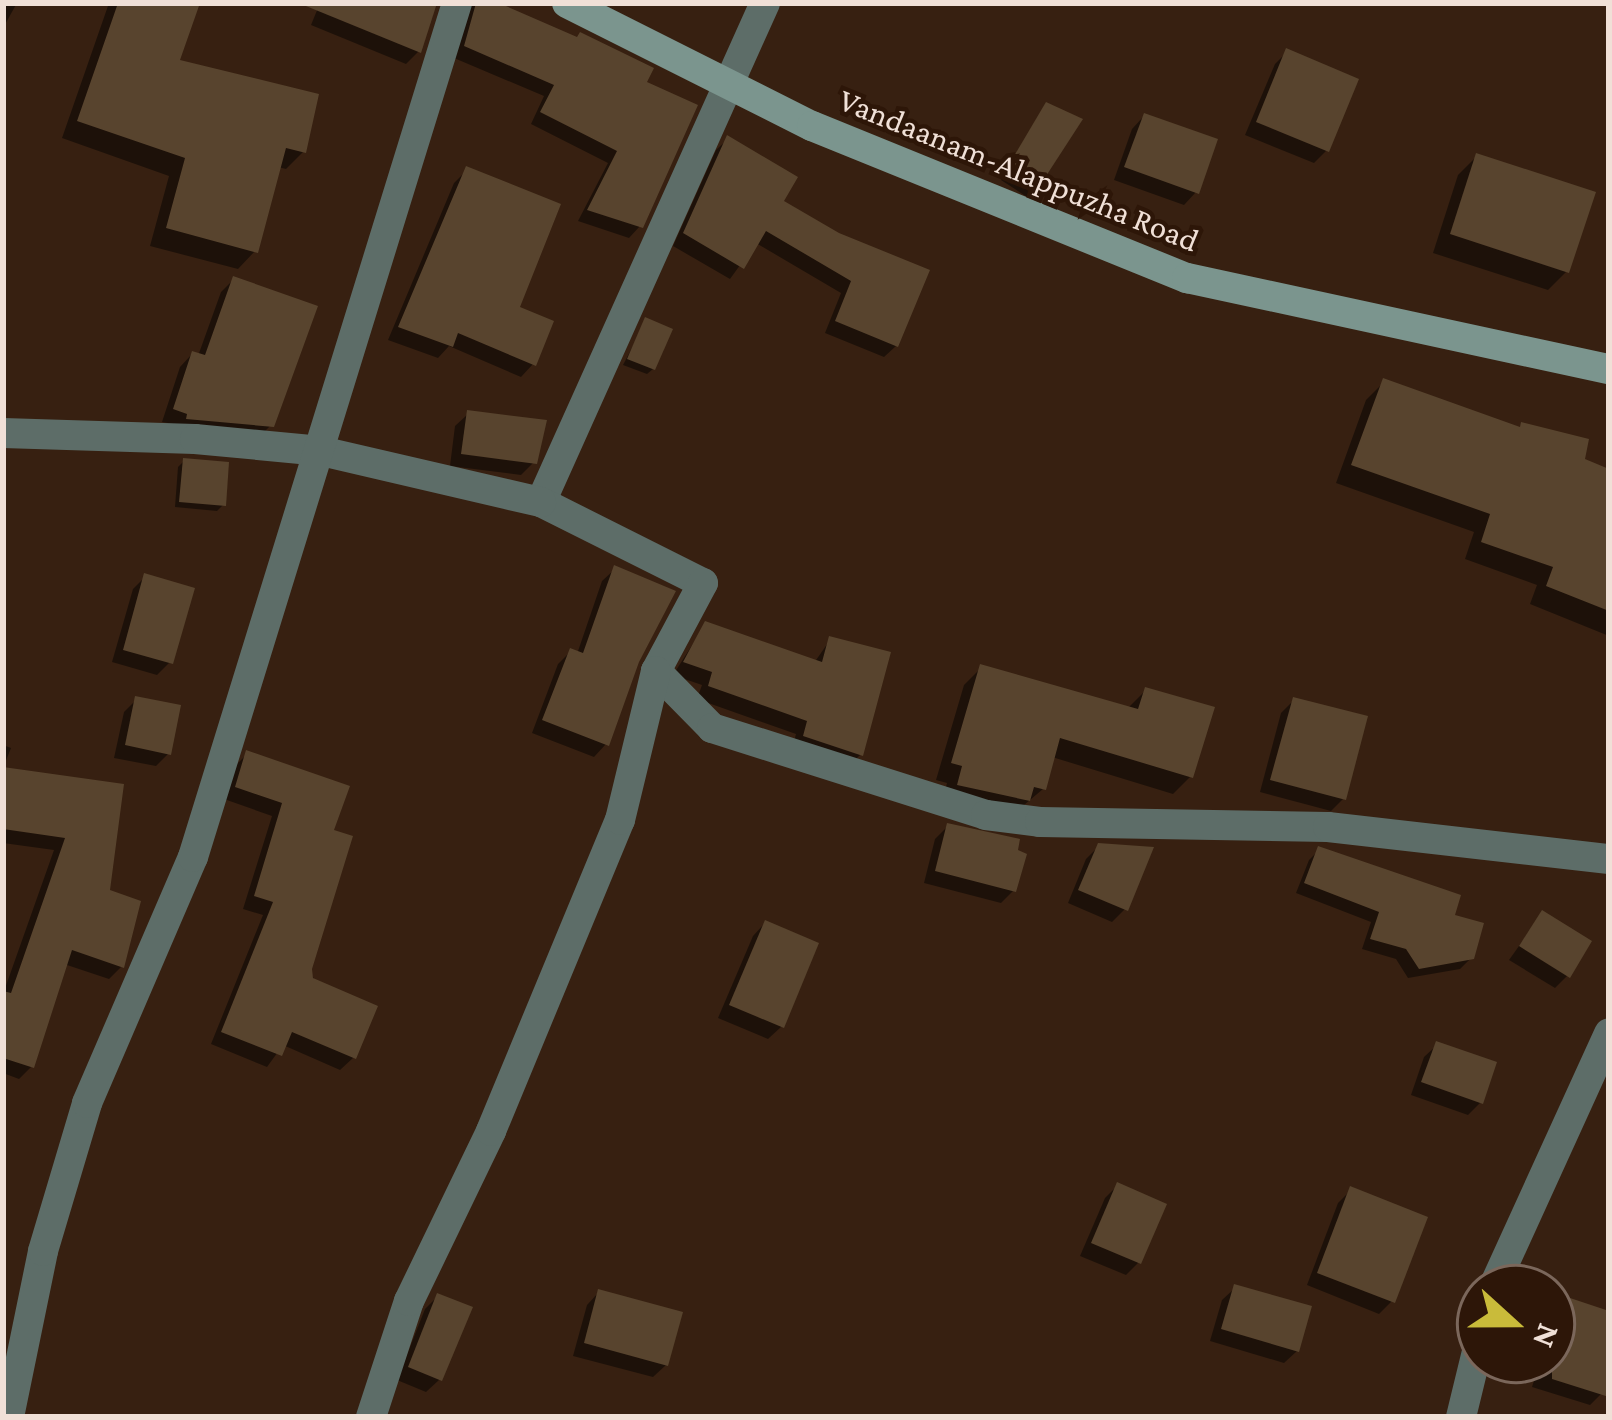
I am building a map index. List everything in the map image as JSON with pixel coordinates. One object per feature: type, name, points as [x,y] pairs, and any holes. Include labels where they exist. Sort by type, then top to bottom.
[{"type":"main road","name":"Vandaanam-Alappuzha Road","points":[[567,3],[812,127],[1187,278],[1609,369]]},
{"type":"street","points":[[9,1417],[44,1252],[87,1103],[193,857],[457,3]]},
{"type":"street","points":[[542,502],[725,82],[765,3]]},
{"type":"street","points":[[3,434],[195,439],[321,451],[542,502],[703,583],[656,671],[620,820],[490,1131],[409,1301],[371,1417]]},
{"type":"street","points":[[656,671],[712,728],[986,815],[1040,822],[1328,826],[1609,859]]},
{"type":"street","points":[[1504,1264],[1609,1033]]},
{"type":"street","points":[[1461,1417],[1469,1384]]},
{"type":"building","points":[[118,3],[200,3],[180,60],[319,94],[306,153],[286,148],[258,253],[166,228],[185,158],[77,121]]},
{"type":"building","points":[[437,3],[421,53],[301,4]]},
{"type":"building","points":[[476,3],[499,3],[577,37],[580,32],[654,68],[647,82],[698,105],[643,228],[587,210],[617,151],[540,112],[554,85],[464,46]]},
{"type":"building","points":[[1286,48],[1359,79],[1329,152],[1256,122]]},
{"type":"building","points":[[1046,102],[1083,119],[1035,193],[1004,173]]},
{"type":"building","points":[[1144,113],[1218,139],[1199,194],[1124,167]]},
{"type":"building","points":[[727,135],[798,177],[784,201],[839,233],[930,270],[898,347],[835,321],[851,281],[766,231],[744,269],[683,233]]},
{"type":"building","points":[[1476,153],[1596,192],[1569,273],[1450,234]]},
{"type":"building","points":[[466,166],[561,204],[520,307],[554,321],[536,366],[458,333],[453,347],[398,327]]},
{"type":"building","points":[[233,276],[318,306],[274,427],[186,419],[187,414],[173,409],[192,351],[205,355]]},
{"type":"building","points":[[645,317],[673,329],[655,370],[627,359]]},
{"type":"building","points":[[1383,378],[1520,427],[1521,422],[1589,439],[1585,459],[1609,469],[1609,611],[1546,586],[1553,567],[1481,542],[1490,514],[1351,465]]},
{"type":"building","points":[[467,410],[547,420],[537,464],[461,454]]},
{"type":"building","points":[[183,458],[229,462],[226,506],[179,502]]},
{"type":"building","points":[[614,565],[676,591],[639,662],[609,746],[542,720],[570,648],[583,653]]},
{"type":"building","points":[[144,573],[195,588],[173,664],[123,650]]},
{"type":"building","points":[[705,621],[822,662],[829,636],[891,652],[863,756],[803,736],[807,721],[708,686],[712,672],[683,662]]},
{"type":"building","points":[[980,664],[1138,709],[1145,687],[1215,707],[1193,778],[1060,738],[1046,790],[1034,787],[1030,801],[957,785],[962,766],[951,763]]},
{"type":"building","points":[[135,696],[181,705],[171,755],[125,745]]},
{"type":"building","points":[[1293,697],[1368,716],[1346,800],[1270,780]]},
{"type":"building","points":[[246,750],[350,786],[334,830],[353,836],[312,969],[313,978],[378,1006],[356,1059],[292,1032],[282,1056],[221,1032],[273,902],[254,896],[282,803],[235,787]]},
{"type":"building","points":[[3,767],[124,784],[110,890],[141,901],[124,968],[72,950],[34,1068],[3,1058],[3,991],[11,993],[65,838],[3,829]]},
{"type":"building","points":[[947,823],[1020,839],[1018,850],[1027,854],[1016,892],[935,871]]},
{"type":"building","points":[[1098,843],[1154,847],[1128,911],[1078,890]]},
{"type":"building","points":[[1318,846],[1461,895],[1455,915],[1484,923],[1474,959],[1419,969],[1406,949],[1370,939],[1379,912],[1304,883]]},
{"type":"building","points":[[1542,910],[1592,941],[1570,978],[1519,946]]},
{"type":"building","points":[[765,920],[819,943],[784,1028],[729,1005]]},
{"type":"building","points":[[1436,1041],[1497,1062],[1483,1104],[1421,1082]]},
{"type":"building","points":[[1117,1182],[1167,1204],[1141,1264],[1091,1243]]},
{"type":"building","points":[[1350,1186],[1428,1217],[1395,1303],[1317,1273]]},
{"type":"building","points":[[1234,1284],[1312,1306],[1299,1352],[1221,1329]]},
{"type":"building","points":[[598,1289],[683,1312],[668,1366],[584,1343]]},
{"type":"building","points":[[437,1293],[473,1307],[442,1381],[408,1367]]},
{"type":"building","points":[[1576,1300],[1609,1311],[1609,1397],[1568,1384],[1576,1384]]}]
